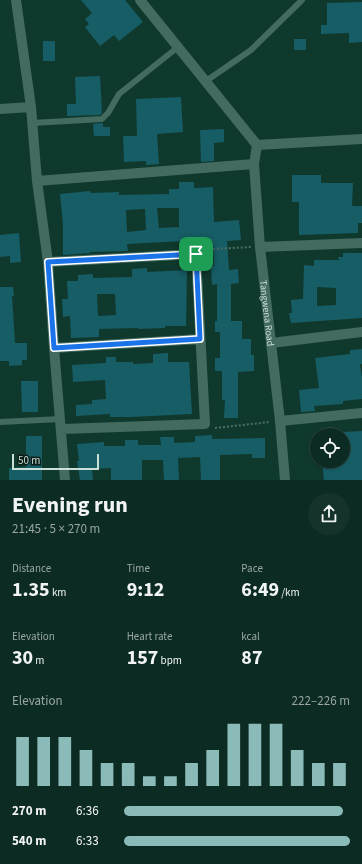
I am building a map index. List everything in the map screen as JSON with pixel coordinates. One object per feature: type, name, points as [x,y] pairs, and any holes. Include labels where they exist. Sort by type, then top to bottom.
[{"type":"street","points":[[16,0],[31,107],[37,181],[48,262],[66,480]]},
{"type":"street","points":[[140,0],[257,145],[362,139]]},
{"type":"street","points":[[0,109],[31,107]]},
{"type":"street","name":"Tangwena Road","points":[[257,145],[254,164],[260,247],[280,421],[285,480]]},
{"type":"street","points":[[37,181],[254,164]]},
{"type":"street","points":[[260,247],[362,243]]},
{"type":"street","points":[[48,262],[196,254],[205,424],[62,424]]},
{"type":"street","points":[[270,343],[362,332]]},
{"type":"street","points":[[54,348],[200,339]]},
{"type":"street","points":[[280,421],[362,413]]},
{"type":"lane","points":[[206,81],[251,50],[302,0]]},
{"type":"lane","points":[[32,123],[102,119],[108,113],[119,94],[178,47]]},
{"type":"lane","points":[[0,422],[62,424]]},
{"type":"path","points":[[196,254],[213,249],[260,247]]},
{"type":"path","points":[[205,424],[217,428],[280,421]]},
{"type":"building","points":[[81,0],[125,0],[143,22],[119,41],[114,35],[100,46],[85,27],[89,24],[85,19],[92,13]]},
{"type":"building","points":[[362,2],[362,42],[349,43],[349,33],[321,34],[321,25],[327,25],[327,3]]},
{"type":"building","points":[[294,39],[306,39],[306,50],[294,50]]},
{"type":"building","points":[[43,41],[55,41],[55,61],[43,61]]},
{"type":"building","points":[[100,76],[102,113],[100,115],[67,116],[67,104],[76,104],[75,77]]},
{"type":"building","points":[[181,97],[183,132],[157,134],[159,164],[146,165],[146,161],[124,162],[123,136],[137,136],[136,99]]},
{"type":"building","points":[[103,123],[103,127],[110,127],[110,136],[94,136],[93,124]]},
{"type":"building","points":[[224,129],[224,142],[214,143],[214,161],[201,162],[200,130]]},
{"type":"building","points":[[292,175],[321,175],[321,183],[353,183],[352,206],[362,206],[362,223],[358,223],[358,233],[299,235],[299,202],[292,202]]},
{"type":"building","points":[[179,182],[194,182],[194,188],[213,187],[214,222],[239,220],[241,240],[227,241],[229,270],[238,269],[239,283],[231,284],[231,321],[242,321],[242,339],[251,339],[251,355],[254,355],[254,371],[238,372],[238,418],[224,418],[225,400],[222,400],[222,371],[215,371],[215,358],[220,358],[220,332],[215,332],[215,321],[217,321],[217,284],[212,285],[211,267],[214,266],[213,242],[205,242],[204,240],[127,244],[128,251],[90,252],[63,255],[63,224],[60,194],[90,191],[91,193],[119,192],[119,195],[169,194],[169,189],[179,189]],"holes":[[[157,208],[179,208],[179,227],[159,228]],[[145,209],[146,230],[127,232],[126,210]]]},
{"type":"building","points":[[19,233],[21,262],[10,263],[10,256],[0,257],[0,235]]},
{"type":"building","points":[[343,253],[362,253],[362,318],[291,323],[289,313],[292,313],[291,300],[303,299],[304,265],[314,266],[314,260],[339,260],[338,257],[343,257]],"holes":[[[317,287],[336,288],[336,305],[317,306]]]},
{"type":"building","points":[[147,268],[147,272],[187,270],[186,326],[165,326],[165,328],[138,329],[99,329],[99,337],[71,338],[70,316],[63,317],[62,299],[68,299],[67,281],[78,281],[78,275],[93,274],[93,278],[132,277],[132,269]],"holes":[[[97,294],[115,294],[116,315],[98,316]]]},
{"type":"building","points":[[0,287],[13,287],[14,296],[12,296],[15,343],[27,343],[27,360],[22,360],[22,365],[9,366],[9,361],[0,361]]},
{"type":"building","points":[[362,349],[362,364],[360,364],[362,377],[362,399],[343,401],[343,404],[314,406],[315,411],[301,412],[299,390],[319,388],[315,358],[350,354],[350,350]]},
{"type":"building","points":[[168,353],[168,362],[189,362],[192,414],[131,417],[110,417],[110,414],[76,416],[76,405],[92,404],[92,400],[106,399],[105,380],[73,382],[72,365],[106,363],[106,357],[116,357],[116,362],[133,362],[133,364],[153,363],[153,354]]},
{"type":"building","points":[[21,381],[38,381],[38,412],[22,412]]},
{"type":"building","points":[[362,431],[362,480],[324,480],[323,468],[350,468],[350,432]]},
{"type":"building","points":[[212,435],[212,439],[265,438],[265,458],[252,458],[252,454],[220,455],[220,480],[201,480],[200,457],[178,458],[179,480],[164,480],[163,460],[142,460],[142,480],[111,480],[111,468],[92,469],[93,480],[80,480],[77,461],[79,461],[77,444],[104,442],[104,446],[125,446],[125,440],[138,440],[138,445],[161,445],[160,437],[174,437],[174,443],[195,442],[195,436]]},
{"type":"building","points":[[26,436],[42,436],[42,480],[9,480],[9,468],[26,467]]},
{"type":"route","points":[[196,254],[200,339],[54,348],[48,262],[196,254]]}]
